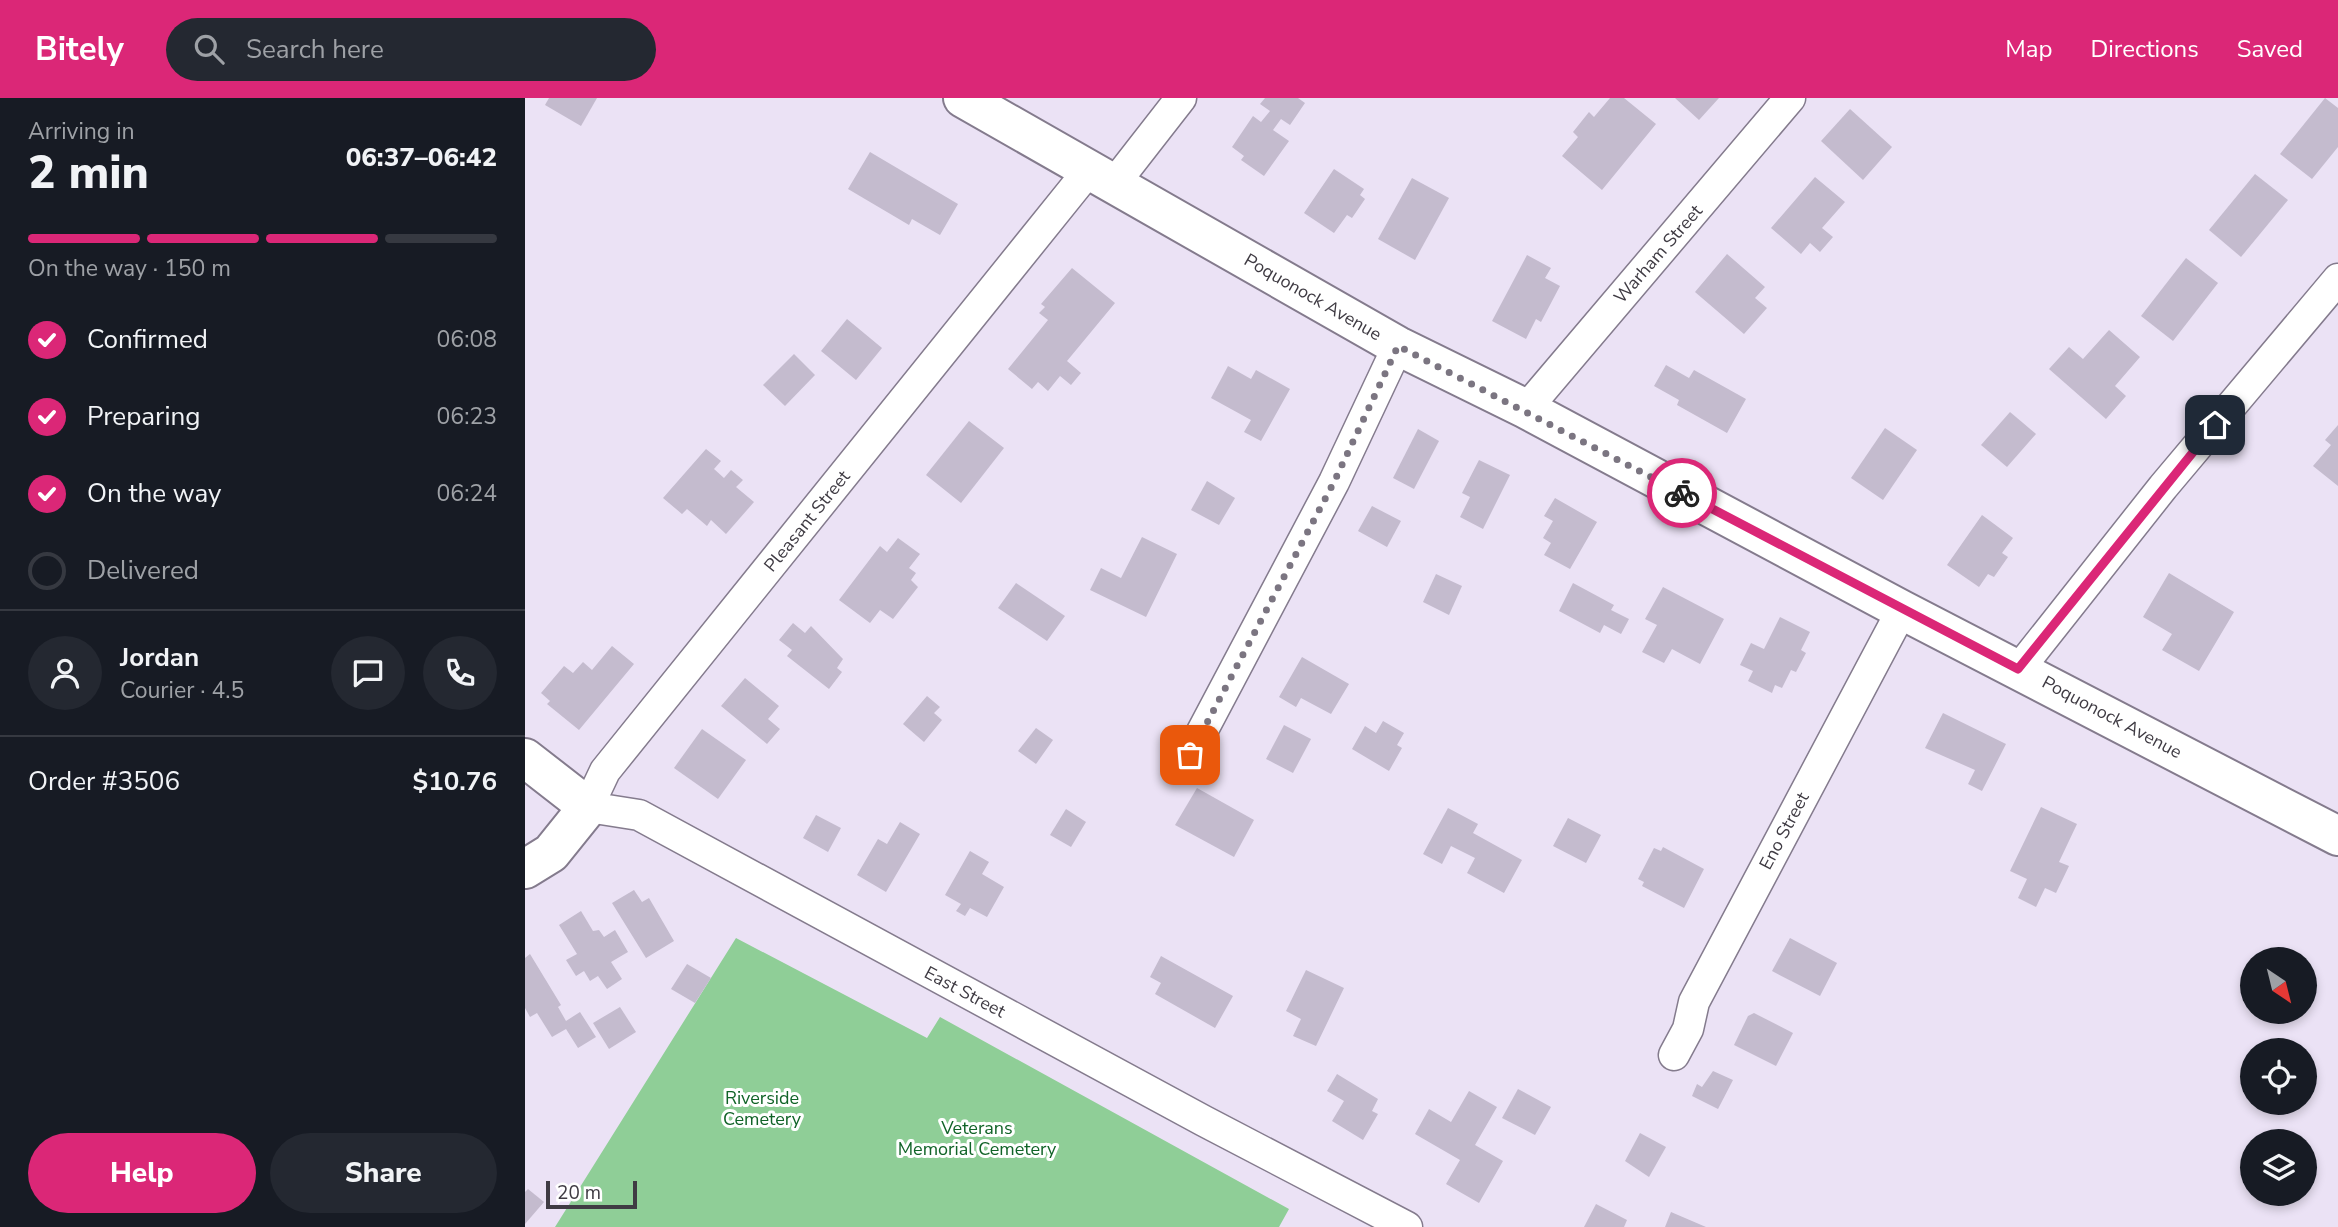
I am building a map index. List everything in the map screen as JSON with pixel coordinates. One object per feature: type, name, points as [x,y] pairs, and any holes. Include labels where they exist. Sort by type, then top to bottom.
[{"type":"main road","name":"Poquonock Avenue","points":[[963,98],[1398,346],[1526,409],[1902,610],[2338,836]]},
{"type":"main road","name":"East Street","points":[[525,758],[588,807]]},
{"type":"main road","name":"Pleasant Street","points":[[525,869],[551,853],[588,807]]},
{"type":"street","name":"Pleasant Street","points":[[588,807],[605,771],[1101,177],[1181,98]]},
{"type":"street","name":"Warham Street","points":[[1526,409],[1790,98]]},
{"type":"street","points":[[2018,669],[2163,487],[2338,279]]},
{"type":"street","points":[[1187,760],[1334,482],[1398,346]]},
{"type":"street","name":"Eno Street","points":[[1674,1055],[1688,1029],[1694,1002],[1902,610]]},
{"type":"street","name":"East Street","points":[[588,807],[639,816],[1203,1121],[1407,1227]]},
{"type":"green space","points":[[736,938],[927,1038],[940,1017],[1289,1209],[1279,1227],[555,1227]]},
{"type":"building","points":[[549,98],[597,98],[581,126],[545,105]]},
{"type":"building","points":[[1265,98],[1298,98],[1305,103],[1290,125],[1281,119],[1273,130],[1289,141],[1264,176],[1241,160],[1244,156],[1232,147],[1253,116],[1261,122],[1270,111],[1260,104]]},
{"type":"building","points":[[1610,98],[1624,98],[1656,124],[1602,190],[1562,156],[1578,137],[1573,132],[1589,112],[1594,117]]},
{"type":"building","points":[[1675,98],[1719,98],[1699,120]]},
{"type":"building","points":[[2325,98],[2338,108],[2338,147],[2312,179],[2280,154]]},
{"type":"building","points":[[1850,109],[1892,147],[1863,180],[1821,141]]},
{"type":"building","points":[[870,152],[958,204],[940,235],[912,219],[909,225],[848,189]]},
{"type":"building","points":[[1334,169],[1364,189],[1360,195],[1365,199],[1352,218],[1347,215],[1334,233],[1304,213]]},
{"type":"building","points":[[2255,174],[2288,200],[2241,257],[2209,230]]},
{"type":"building","points":[[1815,177],[1845,202],[1822,228],[1833,237],[1820,252],[1810,243],[1801,254],[1771,228]]},
{"type":"building","points":[[1412,178],[1449,198],[1415,260],[1378,239]]},
{"type":"building","points":[[1727,254],[1765,287],[1755,298],[1767,308],[1744,334],[1695,292]]},
{"type":"building","points":[[1527,255],[1551,268],[1545,278],[1560,286],[1541,322],[1536,319],[1526,339],[1492,321]]},
{"type":"building","points":[[2186,258],[2218,283],[2173,341],[2141,316]]},
{"type":"building","points":[[1072,268],[1115,303],[1067,361],[1081,373],[1071,385],[1060,376],[1048,391],[1038,382],[1032,389],[1008,369],[1048,320],[1039,313],[1045,307],[1041,304]]},
{"type":"building","points":[[847,319],[882,348],[856,380],[821,351]]},
{"type":"building","points":[[2109,330],[2140,357],[2115,386],[2126,396],[2106,419],[2049,369],[2069,347],[2083,359]]},
{"type":"building","points":[[794,354],[815,375],[785,406],[763,385]]},
{"type":"building","points":[[1666,365],[1689,378],[1694,370],[1746,399],[1727,433],[1677,405],[1679,400],[1654,386]]},
{"type":"building","points":[[1228,366],[1251,379],[1256,370],[1290,389],[1261,441],[1244,432],[1251,420],[1211,398]]},
{"type":"building","points":[[2010,412],[2036,434],[2007,467],[1981,445]]},
{"type":"building","points":[[969,421],[1004,448],[961,503],[926,475]]},
{"type":"building","points":[[2338,425],[2338,486],[2313,466],[2331,445],[2325,440]]},
{"type":"building","points":[[1885,428],[1917,450],[1883,500],[1851,478]]},
{"type":"building","points":[[1418,429],[1439,441],[1414,489],[1393,478]]},
{"type":"building","points":[[706,449],[721,461],[714,469],[724,478],[731,470],[743,480],[736,487],[754,502],[726,534],[711,520],[707,526],[687,509],[682,514],[663,498]]},
{"type":"building","points":[[1479,460],[1510,475],[1483,529],[1460,517],[1470,497],[1462,493]]},
{"type":"building","points":[[1207,481],[1235,498],[1219,525],[1191,510]]},
{"type":"building","points":[[1555,498],[1597,522],[1570,569],[1544,555],[1551,543],[1543,538],[1553,521],[1544,516]]},
{"type":"building","points":[[1372,506],[1401,521],[1387,547],[1358,531]]},
{"type":"building","points":[[1982,515],[2013,538],[2002,553],[2008,557],[1994,577],[1988,574],[1979,587],[1947,565]]},
{"type":"building","points":[[1142,537],[1177,554],[1146,617],[1090,590],[1101,568],[1121,578]]},
{"type":"building","points":[[898,538],[920,554],[909,568],[916,573],[911,580],[918,587],[893,619],[880,610],[870,623],[839,600],[880,546],[887,552]]},
{"type":"building","points":[[2169,573],[2234,612],[2199,671],[2162,650],[2172,634],[2143,617]]},
{"type":"building","points":[[1436,574],[1462,586],[1449,615],[1423,602]]},
{"type":"building","points":[[1016,583],[1065,616],[1047,641],[998,608]]},
{"type":"building","points":[[1573,583],[1614,605],[1611,610],[1629,619],[1621,634],[1604,625],[1600,633],[1559,611]]},
{"type":"building","points":[[1663,587],[1724,619],[1700,664],[1672,649],[1664,663],[1642,652],[1657,625],[1645,619]]},
{"type":"building","points":[[1780,617],[1810,632],[1801,650],[1806,653],[1796,672],[1791,670],[1782,688],[1775,685],[1772,693],[1748,681],[1753,671],[1740,665],[1751,643],[1764,649]]},
{"type":"building","points":[[793,623],[805,633],[811,626],[843,659],[837,668],[842,672],[829,689],[787,656],[792,650],[779,640]]},
{"type":"building","points":[[612,646],[634,664],[579,730],[547,704],[550,701],[541,693],[564,666],[573,673],[583,662],[592,670]]},
{"type":"building","points":[[1302,657],[1349,684],[1331,714],[1301,698],[1296,707],[1279,697]]},
{"type":"building","points":[[745,678],[779,706],[768,719],[780,729],[767,744],[721,706]]},
{"type":"building","points":[[927,696],[940,707],[934,713],[942,720],[924,742],[903,724]]},
{"type":"building","points":[[1943,713],[2006,744],[1982,791],[1968,784],[1975,770],[1925,748]]},
{"type":"building","points":[[1383,721],[1404,733],[1397,745],[1402,748],[1389,771],[1352,749],[1365,726],[1376,733]]},
{"type":"building","points":[[1284,725],[1311,739],[1293,773],[1266,759]]},
{"type":"building","points":[[1036,728],[1053,740],[1036,764],[1018,751]]},
{"type":"building","points":[[702,729],[746,760],[718,799],[674,768]]},
{"type":"building","points":[[1197,788],[1254,820],[1234,857],[1175,825]]},
{"type":"building","points":[[2041,807],[2077,824],[2059,862],[2069,866],[2056,893],[2045,888],[2036,907],[2018,898],[2027,879],[2010,871]]},
{"type":"building","points":[[1448,808],[1478,824],[1473,833],[1522,860],[1504,893],[1467,873],[1475,858],[1451,846],[1442,864],[1423,854]]},
{"type":"building","points":[[1066,809],[1086,822],[1071,847],[1050,835]]},
{"type":"building","points":[[816,815],[841,828],[828,852],[803,838]]},
{"type":"building","points":[[1568,818],[1601,835],[1586,863],[1553,846]]},
{"type":"building","points":[[900,822],[920,834],[886,892],[857,875],[878,839],[887,844]]},
{"type":"building","points":[[1663,847],[1704,869],[1684,908],[1642,886],[1644,882],[1638,879],[1654,848],[1661,851]]},
{"type":"building","points":[[970,851],[989,862],[982,874],[1004,887],[987,917],[970,908],[965,916],[956,911],[961,904],[945,895]]},
{"type":"building","points":[[634,890],[642,902],[649,898],[674,941],[646,958],[612,903]]},
{"type":"building","points":[[581,911],[593,931],[599,930],[604,937],[615,930],[628,952],[611,962],[622,979],[607,989],[598,976],[590,981],[584,971],[576,976],[566,960],[577,954],[559,925]]},
{"type":"building","points":[[1790,938],[1837,963],[1820,996],[1772,971]]},
{"type":"building","points":[[530,954],[561,1005],[558,1007],[566,1021],[580,1012],[596,1037],[578,1048],[566,1029],[552,1037],[537,1013],[530,1017],[525,1008],[525,958]]},
{"type":"building","points":[[1161,956],[1233,996],[1215,1028],[1155,994],[1161,983],[1150,977]]},
{"type":"building","points":[[687,964],[711,978],[695,1003],[671,989]]},
{"type":"building","points":[[1306,970],[1344,988],[1316,1046],[1293,1036],[1301,1019],[1286,1011]]},
{"type":"building","points":[[620,1007],[636,1032],[609,1049],[593,1023]]},
{"type":"building","points":[[1754,1013],[1793,1033],[1776,1066],[1734,1045],[1748,1016]]},
{"type":"building","points":[[1713,1071],[1733,1080],[1718,1109],[1692,1096],[1697,1084],[1702,1087]]},
{"type":"building","points":[[1337,1074],[1378,1099],[1372,1111],[1378,1114],[1363,1140],[1332,1121],[1344,1101],[1327,1091]]},
{"type":"building","points":[[1518,1089],[1551,1107],[1535,1135],[1502,1118]]},
{"type":"building","points":[[1469,1091],[1497,1107],[1475,1145],[1503,1161],[1479,1203],[1446,1184],[1460,1160],[1415,1134],[1429,1109],[1451,1122]]},
{"type":"building","points":[[1640,1133],[1666,1147],[1649,1177],[1625,1161]]},
{"type":"building","points":[[528,1189],[544,1202],[525,1224],[525,1192]]},
{"type":"building","points":[[1596,1204],[1627,1220],[1624,1227],[1584,1227]]},
{"type":"building","points":[[1671,1212],[1706,1227],[1665,1227]]},
{"type":"way so far","points":[[1190,755],[1334,482],[1398,346],[1526,409],[1682,493]]},
{"type":"route","points":[[1682,493],[2018,669],[2215,425]]},
{"type":"park label","name":"Riverside Cemetery","points":[[762,1108]]},
{"type":"park label","name":"Veterans Memorial Cemetery","points":[[977,1138]]}]
